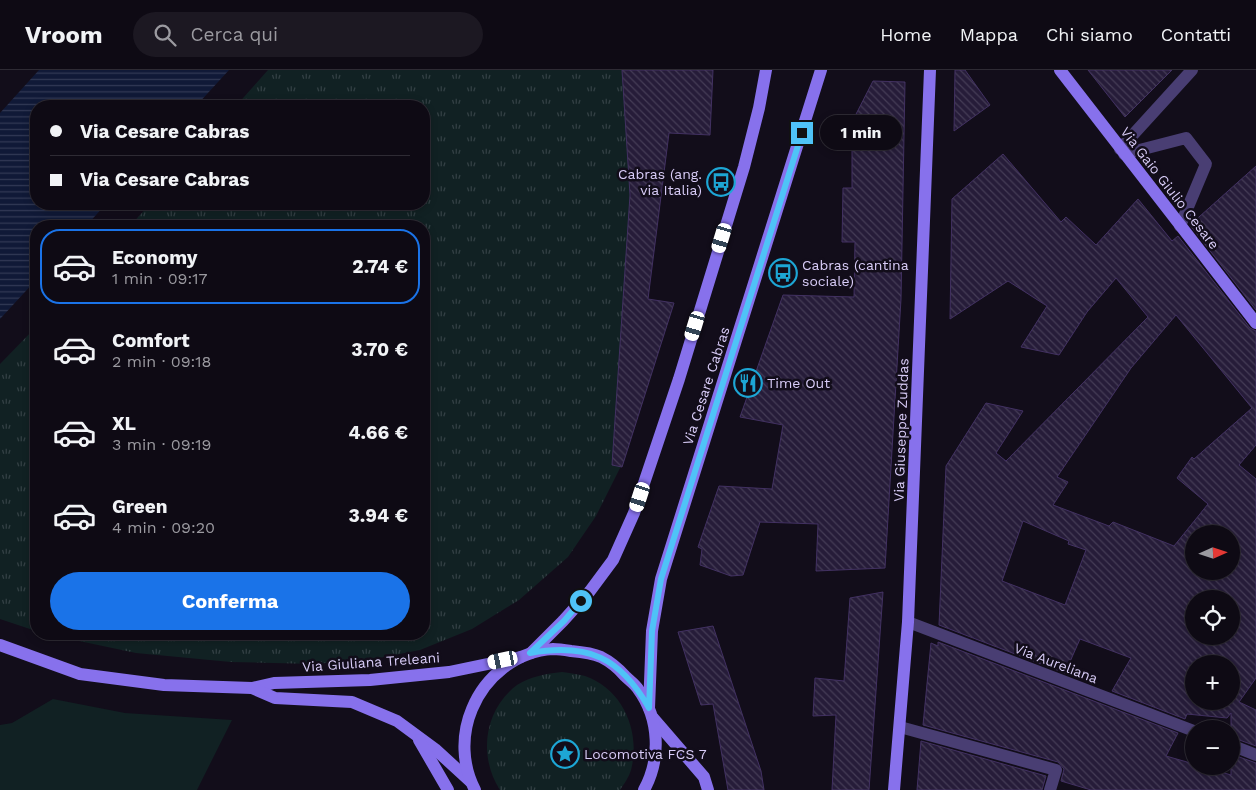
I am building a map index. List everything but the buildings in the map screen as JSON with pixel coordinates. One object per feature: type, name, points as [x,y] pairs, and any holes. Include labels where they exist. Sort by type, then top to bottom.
[{"type":"street","name":"Via Cesare Cabras","points":[[526,655],[564,621],[590,592],[613,560],[634,514],[679,379],[744,168],[766,70]]},
{"type":"street","name":"Via Giuseppe Zuddas","points":[[894,790],[908,622],[929,70]]},
{"type":"street","name":"Via Gaio Giulio Cesare","points":[[1060,70],[1256,323]]},
{"type":"street","points":[[1122,151],[1192,70]]},
{"type":"street","name":"Via Cesare Cabras","points":[[651,713],[652,631],[661,579],[822,73]]},
{"type":"street","points":[[1122,151],[1186,138],[1206,164],[1180,226]]},
{"type":"street","name":"Via Aureliana","points":[[908,622],[1185,728]]},
{"type":"street","name":"Via Giuliana Treleani","points":[[0,645],[80,674],[164,685],[252,688],[274,683],[370,680],[449,672],[553,649],[585,652],[601,657],[615,666],[638,689],[651,713]]},
{"type":"street","points":[[472,785],[464,752],[466,723],[482,688],[496,672],[526,655]]},
{"type":"street","name":"Via Giuliana Treleani","points":[[252,688],[274,698],[352,702],[397,721],[435,749],[472,785]]},
{"type":"street","points":[[644,790],[650,778],[656,748],[651,713]]},
{"type":"street","points":[[651,713],[704,777],[708,790]]},
{"type":"street","points":[[900,726],[1056,770],[1050,790]]},
{"type":"street","name":"Via Giuliana Treleani","points":[[417,736],[448,790]]},
{"type":"street","points":[[1240,749],[1256,755]]},
{"type":"green space","points":[[268,70],[622,70],[630,195],[614,441],[630,443],[622,464],[596,516],[568,557],[519,600],[472,629],[420,650],[379,658],[315,664],[231,662],[136,653],[74,640],[430,640],[430,220],[135,220],[145,210],[430,210],[430,100],[241,100]]},
{"type":"green space","points":[[30,333],[30,629],[0,619],[0,364]]},
{"type":"green space","points":[[562,672],[585,676],[598,682],[619,701],[631,727],[633,741],[633,756],[628,778],[620,790],[500,790],[493,777],[487,748],[491,720],[497,707],[506,695],[522,682],[539,676]]},
{"type":"green space","points":[[53,699],[125,713],[232,720],[197,790],[0,790],[0,725],[12,723]]},
{"type":"water","points":[[39,70],[229,70],[202,100],[30,100],[30,210],[101,210],[91,220],[30,220],[30,286],[0,319],[0,113]]},
{"type":"place","name":"Cabras (ang. via Italia)","points":[[721,182]]},
{"type":"place","name":"Cabras (cantina sociale)","points":[[783,273]]},
{"type":"place","name":"Time Out","points":[[748,383]]},
{"type":"place","name":"Locomotiva FCS 7","points":[[565,754]]},
{"type":"route","points":[[581,601],[564,621],[530,653],[553,649],[585,652],[601,657],[615,666],[638,689],[649,708],[652,631],[661,579],[802,133]]}]
